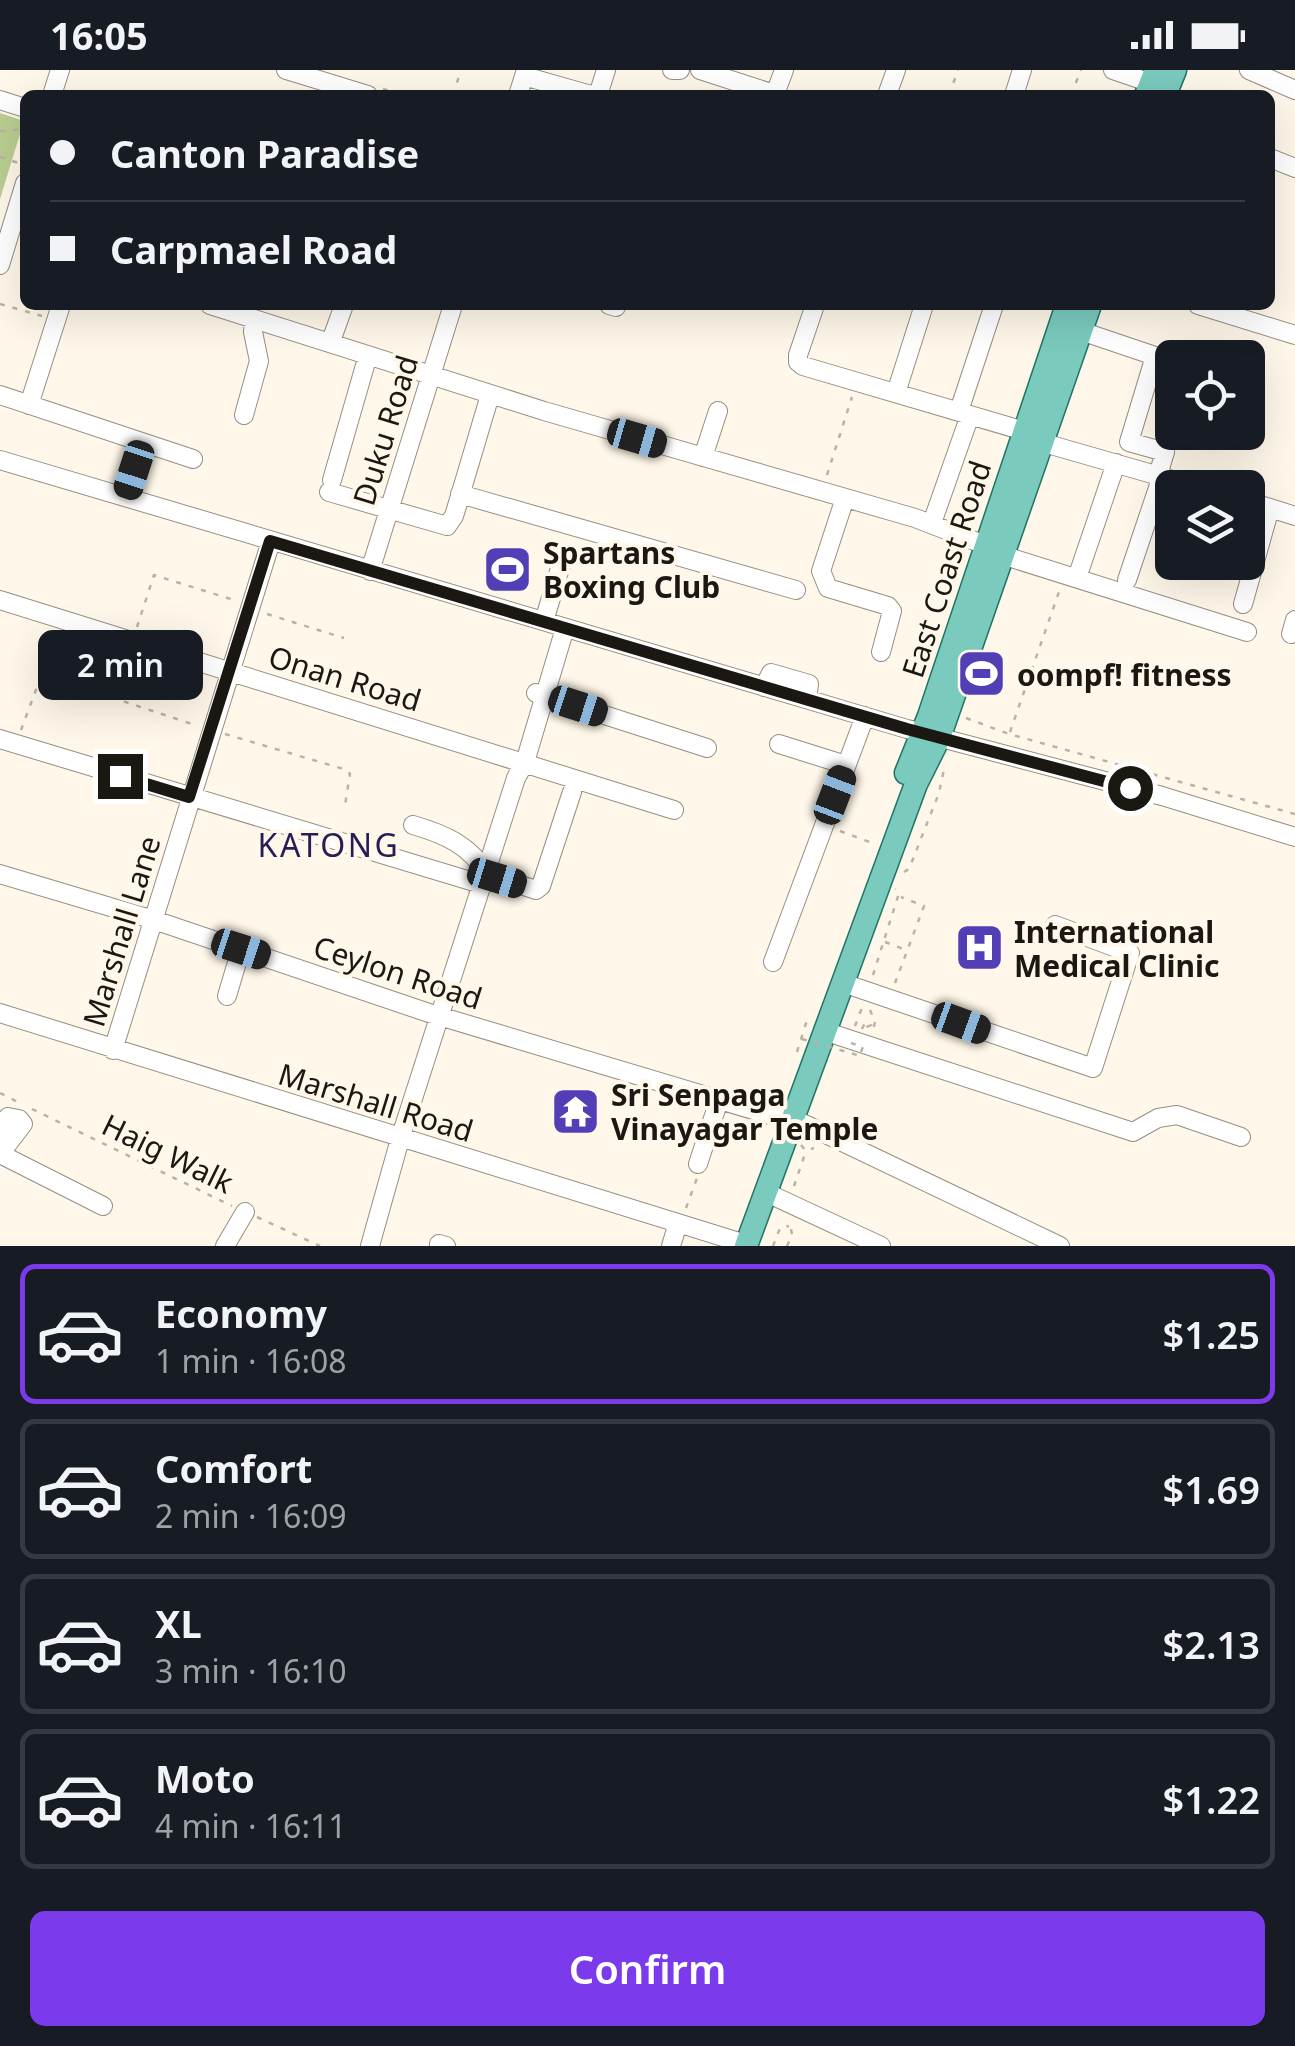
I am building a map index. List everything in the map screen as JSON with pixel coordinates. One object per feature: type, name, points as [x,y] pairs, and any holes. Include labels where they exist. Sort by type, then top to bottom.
[{"type":"main road","points":[[1154,86],[1175,70]]},
{"type":"main road","name":"East Coast Road","points":[[1034,437],[1067,310]]},
{"type":"main road","name":"East Coast Road","points":[[739,1244],[764,1196],[816,1024],[843,983],[916,784],[992,546],[1088,310]]},
{"type":"main road","name":"East Coast Road","points":[[739,1244],[787,1121],[881,846],[931,735]]},
{"type":"street","points":[[700,70],[761,90]]},
{"type":"street","points":[[1113,70],[1154,86]]},
{"type":"street","points":[[1248,70],[1295,90]]},
{"type":"street","points":[[295,71],[320,88]]},
{"type":"street","points":[[525,73],[578,90]]},
{"type":"street","points":[[0,264],[10,243],[20,194]]},
{"type":"street","points":[[226,310],[490,394],[937,525],[948,533],[992,546]]},
{"type":"street","points":[[331,342],[342,310]]},
{"type":"street","name":"Duku Road","points":[[370,571],[452,310]]},
{"type":"street","points":[[814,310],[798,362],[1155,474]]},
{"type":"street","points":[[896,393],[922,310]]},
{"type":"street","points":[[937,525],[993,310]]},
{"type":"street","points":[[1214,310],[1295,335]]},
{"type":"street","points":[[29,405],[59,313]]},
{"type":"street","points":[[244,414],[259,360],[254,319]]},
{"type":"street","points":[[1081,331],[1155,356],[1129,442],[1165,452],[1161,470]]},
{"type":"street","points":[[368,355],[331,486],[388,511],[447,526],[454,516],[490,394]]},
{"type":"street","points":[[1072,572],[1114,462],[1143,360]]},
{"type":"street","points":[[0,395],[193,459]]},
{"type":"street","points":[[702,458],[718,411]]},
{"type":"street","points":[[125,497],[143,443]]},
{"type":"street","points":[[0,460],[807,700],[1162,796],[1295,837]]},
{"type":"street","points":[[1126,580],[1155,490]]},
{"type":"street","points":[[460,494],[796,590]]},
{"type":"street","points":[[845,498],[820,570],[828,588],[888,606],[892,611],[880,652]]},
{"type":"street","points":[[1265,507],[1295,516]]},
{"type":"street","points":[[1243,604],[1270,508]]},
{"type":"street","name":"Marshall Lane","points":[[113,1050],[270,541]]},
{"type":"street","name":"East Coast Road","points":[[992,546],[1247,632]]},
{"type":"street","points":[[370,1246],[540,694],[556,625],[564,555]]},
{"type":"street","name":"Onan Road","points":[[0,600],[518,766],[674,810]]},
{"type":"street","points":[[540,694],[707,748]]},
{"type":"street","points":[[773,962],[864,716]]},
{"type":"street","points":[[8,742],[485,879],[539,889],[572,792]]},
{"type":"street","points":[[778,744],[846,765]]},
{"type":"street","points":[[414,825],[442,834],[464,847],[476,857],[485,879]]},
{"type":"street","name":"Ceylon Road","points":[[0,874],[154,920],[440,1016],[787,1121]]},
{"type":"street","points":[[843,983],[1092,1068],[1131,955],[1127,950],[1055,924]]},
{"type":"street","points":[[227,996],[241,949]]},
{"type":"street","name":"Marshall Road","points":[[0,1013],[739,1244]]},
{"type":"street","points":[[816,1024],[1133,1132],[1158,1118],[1177,1115],[1241,1137]]},
{"type":"street","points":[[698,1170],[719,1100]]},
{"type":"street","points":[[787,1121],[1041,1246]]},
{"type":"street","points":[[787,1121],[1060,1246]]},
{"type":"street","points":[[3,1149],[102,1206]]},
{"type":"street","points":[[764,1196],[881,1246]]},
{"type":"street","points":[[225,1246],[245,1212]]},
{"type":"street","points":[[821,1222],[858,1246]]},
{"type":"street","points":[[671,1246],[679,1223]]},
{"type":"path","points":[[822,491],[857,382]]},
{"type":"path","points":[[1009,734],[1072,572]]},
{"type":"path","points":[[134,634],[154,575],[239,602]]},
{"type":"path","points":[[256,611],[344,638]]},
{"type":"path","points":[[8,742],[40,678],[47,676],[347,770],[350,774],[345,805]]},
{"type":"path","points":[[960,718],[1295,814]]},
{"type":"path","points":[[911,864],[946,763]]},
{"type":"path","points":[[824,825],[881,846]]},
{"type":"path","points":[[890,998],[924,906],[898,896]]},
{"type":"path","points":[[884,942],[907,951]]},
{"type":"path","points":[[854,1030],[865,999],[876,1022],[871,1031],[865,1029],[871,1025],[864,1023],[861,1032]]},
{"type":"path","points":[[797,1053],[802,1039],[816,1024]]},
{"type":"path","points":[[802,1039],[862,1056],[863,1047],[851,1043]]},
{"type":"path","name":"Haig Walk","points":[[0,1093],[320,1246]]},
{"type":"path","points":[[794,1186],[806,1151]]},
{"type":"path","points":[[679,1223],[698,1170]]},
{"type":"path","points":[[787,1246],[792,1235],[790,1220]]},
{"type":"path","points":[[773,1246],[780,1228],[790,1226]]},
{"type":"green space","points":[[0,113],[20,120],[20,134],[0,199]]},
{"type":"place","name":"Spartans Boxing Club","points":[[508,569]]},
{"type":"place","name":"oompf! fitness","points":[[982,674]]},
{"type":"place","name":"International Medical Clinic","points":[[979,948]]},
{"type":"place","name":"Sri Senpaga Vinayagar Temple","points":[[576,1111]]},
{"type":"district","name":"KATONG","points":[[329,844]]},
{"type":"route","points":[[120,776],[189,797],[270,541],[907,729],[1130,788]]}]
